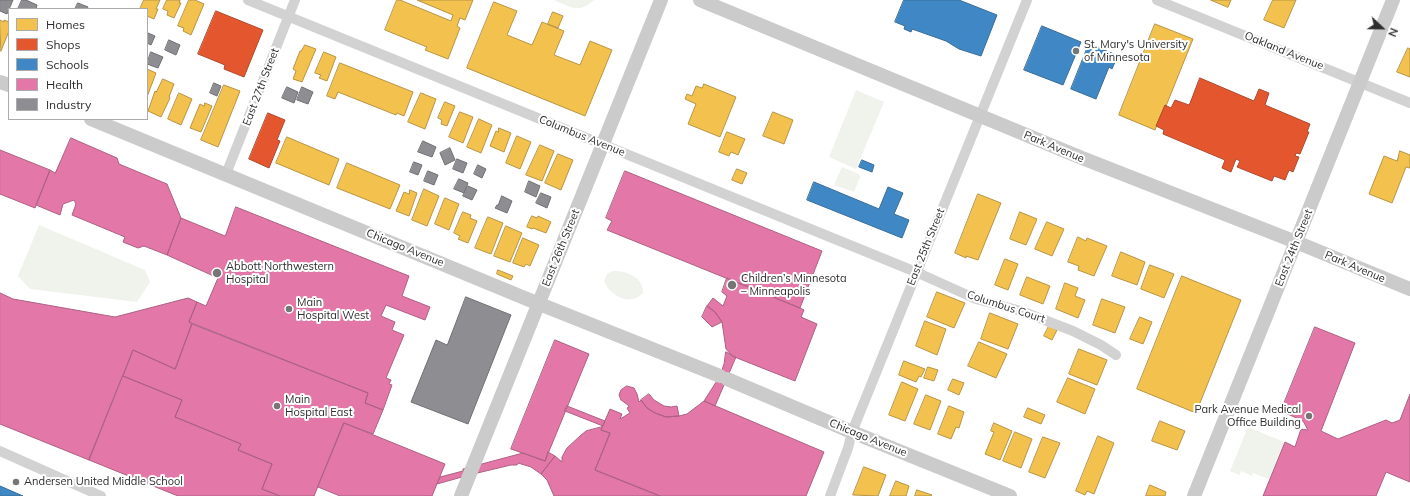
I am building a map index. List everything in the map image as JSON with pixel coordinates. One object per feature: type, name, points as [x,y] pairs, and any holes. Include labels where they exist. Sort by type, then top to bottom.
[{"type":"street","name":"Columbus Avenue","points":[[248,0],[916,272]]},
{"type":"street","name":"East 27th Street","points":[[226,174],[296,0]]},
{"type":"street","name":"East 26th Street","points":[[462,496],[661,0]]},
{"type":"street","name":"Park Avenue","points":[[700,0],[1089,161],[1296,242],[1410,289]]},
{"type":"street","name":"East 25th Street","points":[[830,496],[848,448],[852,432],[1027,0]]},
{"type":"street","name":"Oakland Avenue","points":[[1157,0],[1410,103]]},
{"type":"street","name":"East 24th Street","points":[[1194,496],[1393,0]]},
{"type":"street","name":"Chicago Avenue","points":[[93,120],[1010,496]]},
{"type":"street","name":"Columbus Court","points":[[916,272],[976,299],[1021,310],[1073,331],[1101,345],[1116,355]]},
{"type":"street","points":[[0,451],[101,496]]},
{"type":"shaded area","points":[[554,0],[594,0],[584,7],[574,8]]},
{"type":"shaded area","points":[[856,90],[884,102],[856,169],[829,157]]},
{"type":"shaded area","points":[[842,167],[859,174],[860,177],[854,192],[834,185]]},
{"type":"shaded area","points":[[39,225],[145,270],[150,282],[137,302],[30,289],[18,276]]},
{"type":"shaded area","points":[[612,271],[628,273],[633,276],[640,283],[643,293],[632,299],[621,298],[616,295],[604,281],[607,274]]},
{"type":"shaded area","points":[[1248,427],[1284,442],[1269,479],[1253,473],[1252,476],[1241,471],[1240,475],[1230,471]]},
{"type":"building: Homes","points":[[144,0],[160,0],[154,19],[148,16],[148,8],[140,8]]},
{"type":"building: Homes","points":[[167,0],[180,0],[179,3],[181,3],[174,18],[167,15],[168,11],[163,9]]},
{"type":"building: Homes","points":[[189,0],[195,0],[204,4],[191,35],[183,31],[184,28],[178,26]]},
{"type":"building: Homes","points":[[397,0],[451,21],[453,15],[417,0],[473,0],[465,20],[460,18],[457,26],[460,28],[448,59],[425,50],[427,47],[385,30]]},
{"type":"building: Homes","points":[[1211,0],[1231,0],[1228,7]]},
{"type":"building: Homes","points":[[1273,0],[1296,0],[1284,28],[1264,20]]},
{"type":"building: Homes","points":[[494,2],[517,11],[507,35],[532,45],[542,22],[564,31],[554,55],[580,65],[590,41],[612,50],[585,116],[467,68]]},
{"type":"building: Homes","points":[[553,12],[563,16],[558,28],[548,24]]},
{"type":"building: Homes","points":[[0,20],[4,22],[4,20],[8,22],[8,34],[1,51]]},
{"type":"building: Homes","points":[[1155,24],[1193,39],[1155,130],[1119,115]]},
{"type":"building: Homes","points":[[305,45],[316,49],[302,82],[293,79],[296,71],[293,69],[300,51]]},
{"type":"building: Homes","points":[[1408,48],[1410,49],[1410,77],[1397,72]]},
{"type":"building: Homes","points":[[324,52],[336,57],[327,81],[319,78],[321,75],[315,73]]},
{"type":"building: Homes","points":[[340,63],[413,92],[404,116],[397,113],[396,115],[338,92],[335,99],[327,96]]},
{"type":"building: Homes","points":[[148,69],[156,73],[148,94]]},
{"type":"building: Homes","points":[[163,79],[174,84],[169,97],[170,98],[161,117],[148,111],[155,91],[156,92]]},
{"type":"building: Homes","points":[[704,84],[736,97],[720,137],[688,124],[696,104],[685,99],[687,94],[692,96],[696,86],[702,88]]},
{"type":"building: Homes","points":[[224,85],[240,91],[218,147],[201,140]]},
{"type":"building: Homes","points":[[179,93],[192,99],[181,125],[168,119]]},
{"type":"building: Homes","points":[[421,93],[436,99],[425,129],[408,122]]},
{"type":"building: Homes","points":[[445,102],[455,106],[447,126],[441,124],[442,120],[438,118]]},
{"type":"building: Homes","points":[[205,103],[212,106],[201,132],[190,128],[200,104],[204,106]]},
{"type":"building: Homes","points":[[460,112],[473,117],[463,143],[449,137]]},
{"type":"building: Homes","points":[[773,112],[793,120],[784,144],[763,136]]},
{"type":"building: Homes","points":[[479,119],[492,125],[481,153],[467,147]]},
{"type":"building: Homes","points":[[499,128],[511,133],[504,152],[490,146],[496,131],[498,132]]},
{"type":"building: Homes","points":[[727,132],[745,139],[738,155],[731,152],[729,156],[719,152]]},
{"type":"building: Homes","points":[[517,136],[531,142],[520,169],[506,163]]},
{"type":"building: Homes","points":[[287,137],[339,159],[329,185],[276,163]]},
{"type":"building: Homes","points":[[540,145],[554,151],[542,181],[526,175]]},
{"type":"building: Homes","points":[[1400,151],[1410,155],[1410,168],[1406,167],[1392,203],[1369,194],[1384,156],[1397,161]]},
{"type":"building: Homes","points":[[558,154],[573,160],[561,190],[545,183]]},
{"type":"building: Homes","points":[[347,163],[400,185],[390,209],[337,188]]},
{"type":"building: Homes","points":[[737,169],[747,173],[742,184],[732,180]]},
{"type":"building: Homes","points":[[424,189],[439,196],[427,226],[412,220]]},
{"type":"building: Homes","points":[[410,190],[417,193],[409,216],[396,211],[404,192],[409,194]]},
{"type":"building: Homes","points":[[978,194],[1001,203],[978,260],[966,256],[966,258],[955,253]]},
{"type":"building: Homes","points":[[445,198],[459,204],[449,230],[435,224]]},
{"type":"building: Homes","points":[[463,212],[471,215],[470,218],[477,221],[468,243],[458,239],[460,236],[454,233]]},
{"type":"building: Homes","points":[[1020,212],[1037,219],[1026,245],[1010,239]]},
{"type":"building: Homes","points":[[532,216],[537,218],[538,216],[551,222],[546,233],[527,227]]},
{"type":"building: Homes","points":[[488,217],[503,223],[491,254],[475,248]]},
{"type":"building: Homes","points":[[1047,222],[1064,229],[1052,256],[1035,249]]},
{"type":"building: Homes","points":[[506,226],[522,233],[510,262],[494,256]]},
{"type":"building: Homes","points":[[1078,237],[1086,241],[1087,238],[1107,246],[1094,276],[1078,270],[1079,266],[1068,262]]},
{"type":"building: Homes","points":[[523,238],[539,245],[530,266],[526,264],[524,267],[513,263]]},
{"type":"building: Homes","points":[[1121,252],[1145,262],[1137,285],[1112,276]]},
{"type":"building: Homes","points":[[1005,259],[1018,264],[1008,290],[995,285]]},
{"type":"building: Homes","points":[[1150,265],[1174,274],[1164,298],[1141,289]]},
{"type":"building: Homes","points":[[498,270],[513,276],[511,280],[497,274]]},
{"type":"building: Homes","points":[[1182,276],[1241,300],[1196,413],[1137,389]]},
{"type":"building: Homes","points":[[1027,277],[1050,286],[1043,304],[1020,295]]},
{"type":"building: Homes","points":[[1065,283],[1078,288],[1075,296],[1085,300],[1078,318],[1056,309]]},
{"type":"building: Homes","points":[[937,292],[965,303],[954,328],[927,317]]},
{"type":"building: Homes","points":[[1102,299],[1125,307],[1115,333],[1093,325]]},
{"type":"building: Homes","points":[[990,313],[1018,324],[1008,349],[981,339]]},
{"type":"building: Homes","points":[[1140,317],[1152,322],[1143,344],[1130,339]]},
{"type":"building: Homes","points":[[925,321],[946,329],[937,355],[916,346]]},
{"type":"building: Homes","points":[[1049,326],[1057,330],[1052,340],[1044,336]]},
{"type":"building: Homes","points":[[979,342],[1007,354],[996,378],[968,366]]},
{"type":"building: Homes","points":[[1079,349],[1107,360],[1097,385],[1069,374]]},
{"type":"building: Homes","points":[[904,361],[925,369],[921,377],[919,376],[916,382],[899,375]]},
{"type":"building: Homes","points":[[928,367],[938,370],[934,381],[924,378]]},
{"type":"building: Homes","points":[[1068,378],[1095,389],[1085,414],[1057,402]]},
{"type":"building: Homes","points":[[953,379],[964,383],[959,395],[948,390]]},
{"type":"building: Homes","points":[[902,382],[918,389],[905,421],[889,415]]},
{"type":"building: Homes","points":[[926,395],[941,401],[930,430],[914,424]]},
{"type":"building: Homes","points":[[949,406],[964,412],[959,428],[956,427],[951,439],[938,434]]},
{"type":"building: Homes","points":[[1028,408],[1045,415],[1041,424],[1024,417]]},
{"type":"building: Homes","points":[[1160,421],[1185,431],[1177,450],[1152,441]]},
{"type":"building: Homes","points":[[994,423],[1012,431],[1000,460],[985,454],[994,432],[991,431]]},
{"type":"building: Homes","points":[[1015,432],[1032,439],[1021,468],[1003,461]]},
{"type":"building: Homes","points":[[1098,436],[1114,443],[1094,494],[1087,491],[1085,495],[1076,491]]},
{"type":"building: Homes","points":[[1043,437],[1060,443],[1045,478],[1029,472]]},
{"type":"building: Homes","points":[[864,467],[886,475],[878,496],[853,495]]},
{"type":"building: Homes","points":[[896,481],[909,486],[906,496],[890,496]]},
{"type":"building: Homes","points":[[1150,485],[1166,492],[1165,496],[1146,496]]},
{"type":"building: Homes","points":[[917,490],[932,495],[915,496]]},
{"type":"building: Shops","points":[[216,11],[263,30],[244,77],[224,69],[225,65],[198,54]]},
{"type":"building: Shops","points":[[1200,78],[1254,101],[1259,89],[1269,93],[1265,105],[1310,124],[1307,132],[1309,132],[1300,154],[1296,153],[1295,156],[1299,157],[1293,172],[1289,170],[1285,180],[1274,176],[1272,181],[1237,167],[1240,161],[1236,159],[1231,172],[1222,168],[1225,160],[1163,134],[1164,130],[1156,126],[1165,105],[1171,108],[1175,100],[1189,105]]},
{"type":"building: Shops","points":[[268,113],[285,120],[277,140],[280,141],[269,168],[249,159]]},
{"type":"building: Schools","points":[[904,0],[959,0],[997,15],[981,56],[959,49],[946,41],[912,29],[911,32],[904,29],[905,26],[895,22]]},
{"type":"building: Schools","points":[[1042,26],[1081,42],[1063,85],[1024,70]]},
{"type":"building: Schools","points":[[1089,44],[1114,54],[1111,61],[1115,62],[1112,69],[1109,67],[1096,99],[1071,89]]},
{"type":"building: Schools","points":[[862,160],[874,165],[872,172],[859,167]]},
{"type":"building: Schools","points":[[814,182],[879,209],[888,187],[903,193],[894,214],[909,220],[902,238],[807,200]]},
{"type":"building: Schools","points":[[0,486],[23,496],[0,496]]},
{"type":"building: Health","points":[[71,138],[117,158],[119,164],[167,184],[181,218],[167,255],[144,246],[138,248],[123,242],[125,237],[72,215],[76,204],[74,200],[63,204],[60,215],[36,205],[50,170],[55,173]]},
{"type":"building: Health","points":[[0,150],[50,170],[35,208],[0,194]]},
{"type":"building: Health","points":[[625,171],[822,251],[800,308],[607,230],[612,221],[606,218]]},
{"type":"building: Health","name":"Main Hospital West","points":[[236,207],[409,276],[402,296],[430,307],[425,320],[386,305],[381,316],[395,322],[392,330],[404,335],[386,378],[391,380],[389,384],[392,385],[383,410],[365,403],[368,393],[189,322],[197,302],[206,306],[218,278],[167,255],[181,218],[225,236]]},
{"type":"building: Health","points":[[727,278],[804,310],[801,317],[817,324],[795,381],[732,356],[726,349],[722,322],[715,312],[707,306],[713,298],[723,306],[727,296],[722,292]]},
{"type":"building: Health","points":[[0,293],[13,299],[115,317],[188,298],[197,302],[189,322],[192,324],[175,369],[133,350],[89,460],[0,424]]},
{"type":"building: Health","points":[[707,306],[715,312],[722,322],[712,327],[702,317]]},
{"type":"building: Health","name":"Main Hospital East","points":[[192,324],[368,393],[365,403],[383,410],[373,434],[344,423],[314,496],[280,496],[262,489],[272,464],[238,450],[241,444],[175,417],[182,400],[123,376],[133,350],[175,369]]},
{"type":"building: Health","name":"Park Avenue Medical Office Building","points":[[1315,327],[1355,343],[1321,431],[1338,439],[1386,420],[1392,423],[1400,420],[1410,394],[1410,482],[1386,472],[1376,496],[1263,496],[1285,442],[1295,447],[1301,429],[1308,430],[1303,421],[1281,411]]},
{"type":"building: Health","points":[[555,340],[589,354],[545,461],[511,449]]},
{"type":"building: Health","points":[[726,352],[736,357],[715,406],[704,401],[720,376]]},
{"type":"building: Health","points":[[123,376],[182,400],[175,417],[241,444],[238,450],[272,464],[262,489],[280,496],[178,496],[89,460]]},
{"type":"building: Health","points":[[627,386],[634,388],[639,402],[641,400],[647,408],[666,417],[687,414],[704,401],[824,452],[806,496],[660,496],[595,470],[610,433],[601,430],[610,409],[622,414],[620,419],[630,413],[627,408],[629,407],[628,405],[621,400],[619,395],[621,390]]},
{"type":"building: Health","points":[[649,394],[654,400],[664,406],[677,406],[679,416],[666,417],[647,408],[641,400]]},
{"type":"building: Health","points":[[567,406],[605,421],[603,426],[565,411]]},
{"type":"building: Health","points":[[344,423],[445,464],[432,496],[340,496],[318,487]]},
{"type":"building: Health","points":[[602,427],[601,430],[610,433],[595,470],[660,496],[554,496],[547,480],[541,474],[555,456],[562,462],[562,457],[567,448],[586,431]]},
{"type":"building: Health","points":[[548,452],[555,456],[541,474],[531,467],[518,463],[517,465],[511,465],[437,484],[440,477],[463,471],[463,469],[523,453],[545,461]]},
{"type":"building: Industry","points":[[0,0],[13,0],[10,8],[8,8],[7,14],[0,11]]},
{"type":"building: Industry","points":[[22,0],[26,0],[37,5],[36,8],[18,8]]},
{"type":"building: Industry","points":[[78,3],[88,7],[88,8],[76,8]]},
{"type":"building: Industry","points":[[148,33],[155,36],[151,45],[148,44]]},
{"type":"building: Industry","points":[[169,40],[180,45],[176,55],[165,50]]},
{"type":"building: Industry","points":[[151,52],[163,57],[158,68],[148,64]]},
{"type":"building: Industry","points":[[214,83],[221,86],[217,96],[210,93]]},
{"type":"building: Industry","points":[[287,87],[298,92],[294,103],[282,98]]},
{"type":"building: Industry","points":[[302,87],[313,92],[308,104],[297,100]]},
{"type":"building: Industry","points":[[423,141],[436,147],[432,157],[418,152]]},
{"type":"building: Industry","points":[[450,148],[455,160],[445,165],[440,153]]},
{"type":"building: Industry","points":[[457,159],[467,163],[463,173],[453,169]]},
{"type":"building: Industry","points":[[414,162],[422,165],[418,175],[410,172]]},
{"type":"building: Industry","points":[[478,165],[486,169],[482,178],[474,174]]},
{"type":"building: Industry","points":[[428,171],[438,175],[434,185],[424,181]]},
{"type":"building: Industry","points":[[459,179],[468,183],[464,193],[454,189]]},
{"type":"building: Industry","points":[[529,181],[540,186],[536,197],[525,192]]},
{"type":"building: Industry","points":[[468,186],[477,190],[472,200],[463,196]]},
{"type":"building: Industry","points":[[541,193],[551,197],[547,208],[536,203]]},
{"type":"building: Industry","points":[[502,196],[512,201],[507,213],[495,208]]},
{"type":"building: Industry","points":[[466,297],[511,315],[468,424],[411,402],[436,340],[447,345]]},
{"type":"place","name":"St. Mary's University of Minnesota","points":[[1076,51]]},
{"type":"place","name":"Abbott Northwestern Hospital","points":[[217,273]]},
{"type":"place","name":"Children’s Minnesota – Minneapolis","points":[[732,285]]},
{"type":"place","name":"Main Hospital West","points":[[289,309]]},
{"type":"place","name":"Main Hospital East","points":[[277,406]]},
{"type":"place","name":"Park Avenue Medical Office Building","points":[[1309,416]]},
{"type":"place","name":"Andersen United Middle School","points":[[16,482]]}]
